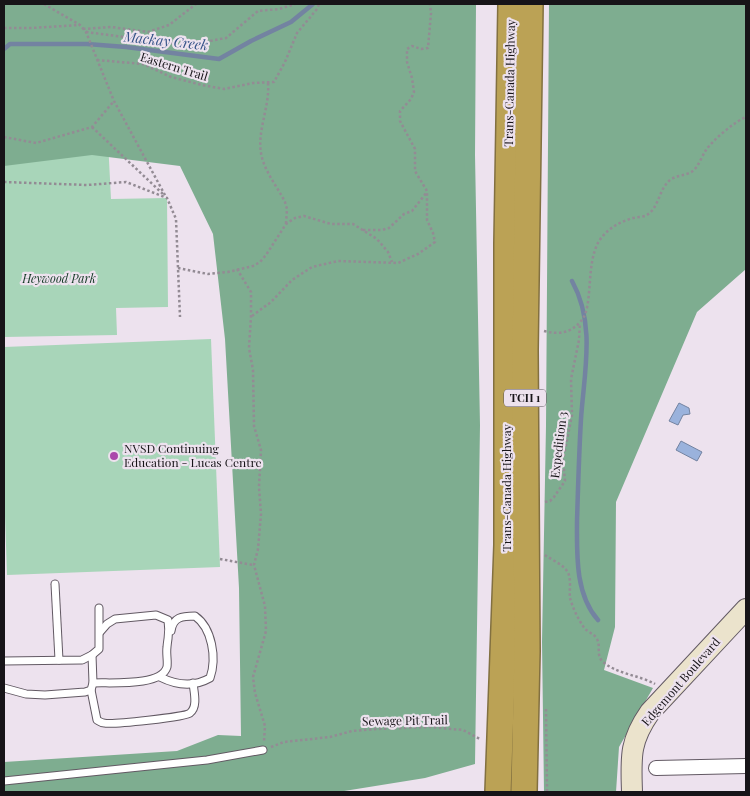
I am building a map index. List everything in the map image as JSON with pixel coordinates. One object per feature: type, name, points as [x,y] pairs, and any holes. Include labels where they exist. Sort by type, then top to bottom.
[{"type":"highway","name":"Trans-Canada Highway","points":[[498,792],[507,545],[507,292],[511,4]]},
{"type":"highway","name":"Trans-Canada Highway","points":[[524,792],[526,272],[530,4]]},
{"type":"street","name":"Edgemont Boulevard","points":[[632,792],[631,755],[635,738],[642,723],[650,712],[746,609]]},
{"type":"street","points":[[656,768],[746,766]]},
{"type":"lane","points":[[55,584],[59,660]]},
{"type":"lane","points":[[4,662],[82,660],[92,655],[99,649],[99,608]]},
{"type":"lane","points":[[100,632],[115,619],[156,614],[168,620],[170,634]]},
{"type":"lane","points":[[4,688],[26,694],[45,695],[85,692],[92,686],[145,682],[160,677],[167,668],[167,646],[172,623],[178,618],[195,616],[202,621],[210,636],[212,671],[210,678],[202,682],[182,684],[170,682],[160,677]]},
{"type":"lane","points":[[92,655],[92,686],[97,720],[104,724],[120,724],[189,714],[193,710],[195,702],[193,683]]},
{"type":"lane","points":[[4,781],[207,760],[263,750]]},
{"type":"path","points":[[44,4],[80,25],[86,32],[114,101],[167,198],[176,219],[180,316]]},
{"type":"path","points":[[83,29],[111,27],[148,32],[169,25],[196,4]]},
{"type":"path","points":[[86,32],[170,43],[204,42],[226,38],[258,11],[279,9],[295,4]]},
{"type":"path","points":[[286,224],[287,209],[285,202],[263,164],[260,151],[260,141],[268,103],[268,82],[274,82],[297,33],[319,4]]},
{"type":"path","points":[[251,316],[270,302],[292,280],[312,267],[338,261],[398,263],[418,254],[435,242],[427,220],[427,191],[415,171],[415,150],[400,121],[400,111],[411,99],[414,92],[412,78],[406,62],[407,49],[412,46],[421,49],[428,48],[430,4]]},
{"type":"path","points":[[4,28],[80,25]]},
{"type":"path","name":"Eastern Trail","points":[[97,60],[143,64],[171,77],[202,86],[224,89],[268,82]]},
{"type":"path","points":[[4,137],[36,143],[92,127],[114,101]]},
{"type":"path","points":[[544,331],[552,334],[566,333],[581,322],[588,310],[590,266],[600,241],[610,229],[622,221],[646,216],[654,209],[660,192],[667,182],[672,178],[694,170],[716,138],[746,116]]},
{"type":"path","points":[[92,127],[167,198]]},
{"type":"path","points":[[4,182],[87,185],[126,182],[167,198]]},
{"type":"path","points":[[362,230],[389,228],[404,214],[418,206],[427,191]]},
{"type":"path","points":[[178,268],[208,274],[228,272],[252,266],[260,262],[286,224],[295,218],[304,216],[331,224],[353,224],[384,246],[392,262]]},
{"type":"path","points":[[237,269],[251,292],[249,348],[253,376],[254,426],[261,450],[259,487],[261,514],[258,549],[254,565],[265,606],[266,631],[252,677],[254,693],[265,726],[263,750]]},
{"type":"path","name":"Expedition 3","points":[[545,502],[550,501],[554,497],[565,481],[564,460],[572,415],[571,379],[581,322]]},
{"type":"path","points":[[545,555],[567,571],[570,598],[573,606],[583,628],[596,636],[599,644],[598,654],[601,660],[611,667],[648,680],[669,693]]},
{"type":"path","points":[[220,559],[254,565]]},
{"type":"path","name":"Sewage Pit Trail","points":[[263,750],[284,742],[330,737],[352,731],[430,727],[464,730],[486,742]]},
{"type":"green space","name":"Heywood Park","points":[[4,4],[101,4],[111,199],[167,198],[168,307],[116,308],[117,335],[4,337]]},
{"type":"green space","points":[[4,4],[476,4],[475,155],[480,425],[475,764],[425,778],[338,792],[4,792],[4,762],[177,751],[218,735],[241,736],[239,588],[225,339],[213,234],[180,166],[92,155],[4,166]]},
{"type":"green space","points":[[549,4],[746,4],[746,269],[697,312],[616,502],[615,627],[604,670],[653,688],[619,747],[616,792],[544,792],[542,642],[546,426]]},
{"type":"green space","points":[[211,339],[220,567],[7,575],[4,487],[4,347]]},
{"type":"water","points":[[679,403],[689,408],[690,414],[683,415],[678,425],[669,421]]},
{"type":"water","points":[[681,441],[702,452],[697,461],[676,450]]},
{"type":"waterway","name":"Mackay Creek","points":[[4,49],[10,44],[87,44],[219,59],[291,22],[313,4]]},
{"type":"waterway","points":[[572,281],[584,314],[587,349],[579,457],[578,560],[581,586],[590,610],[598,620]]},
{"type":"place","name":"NVSD Continuing Education - Lucas Centre","points":[[114,456]]}]
